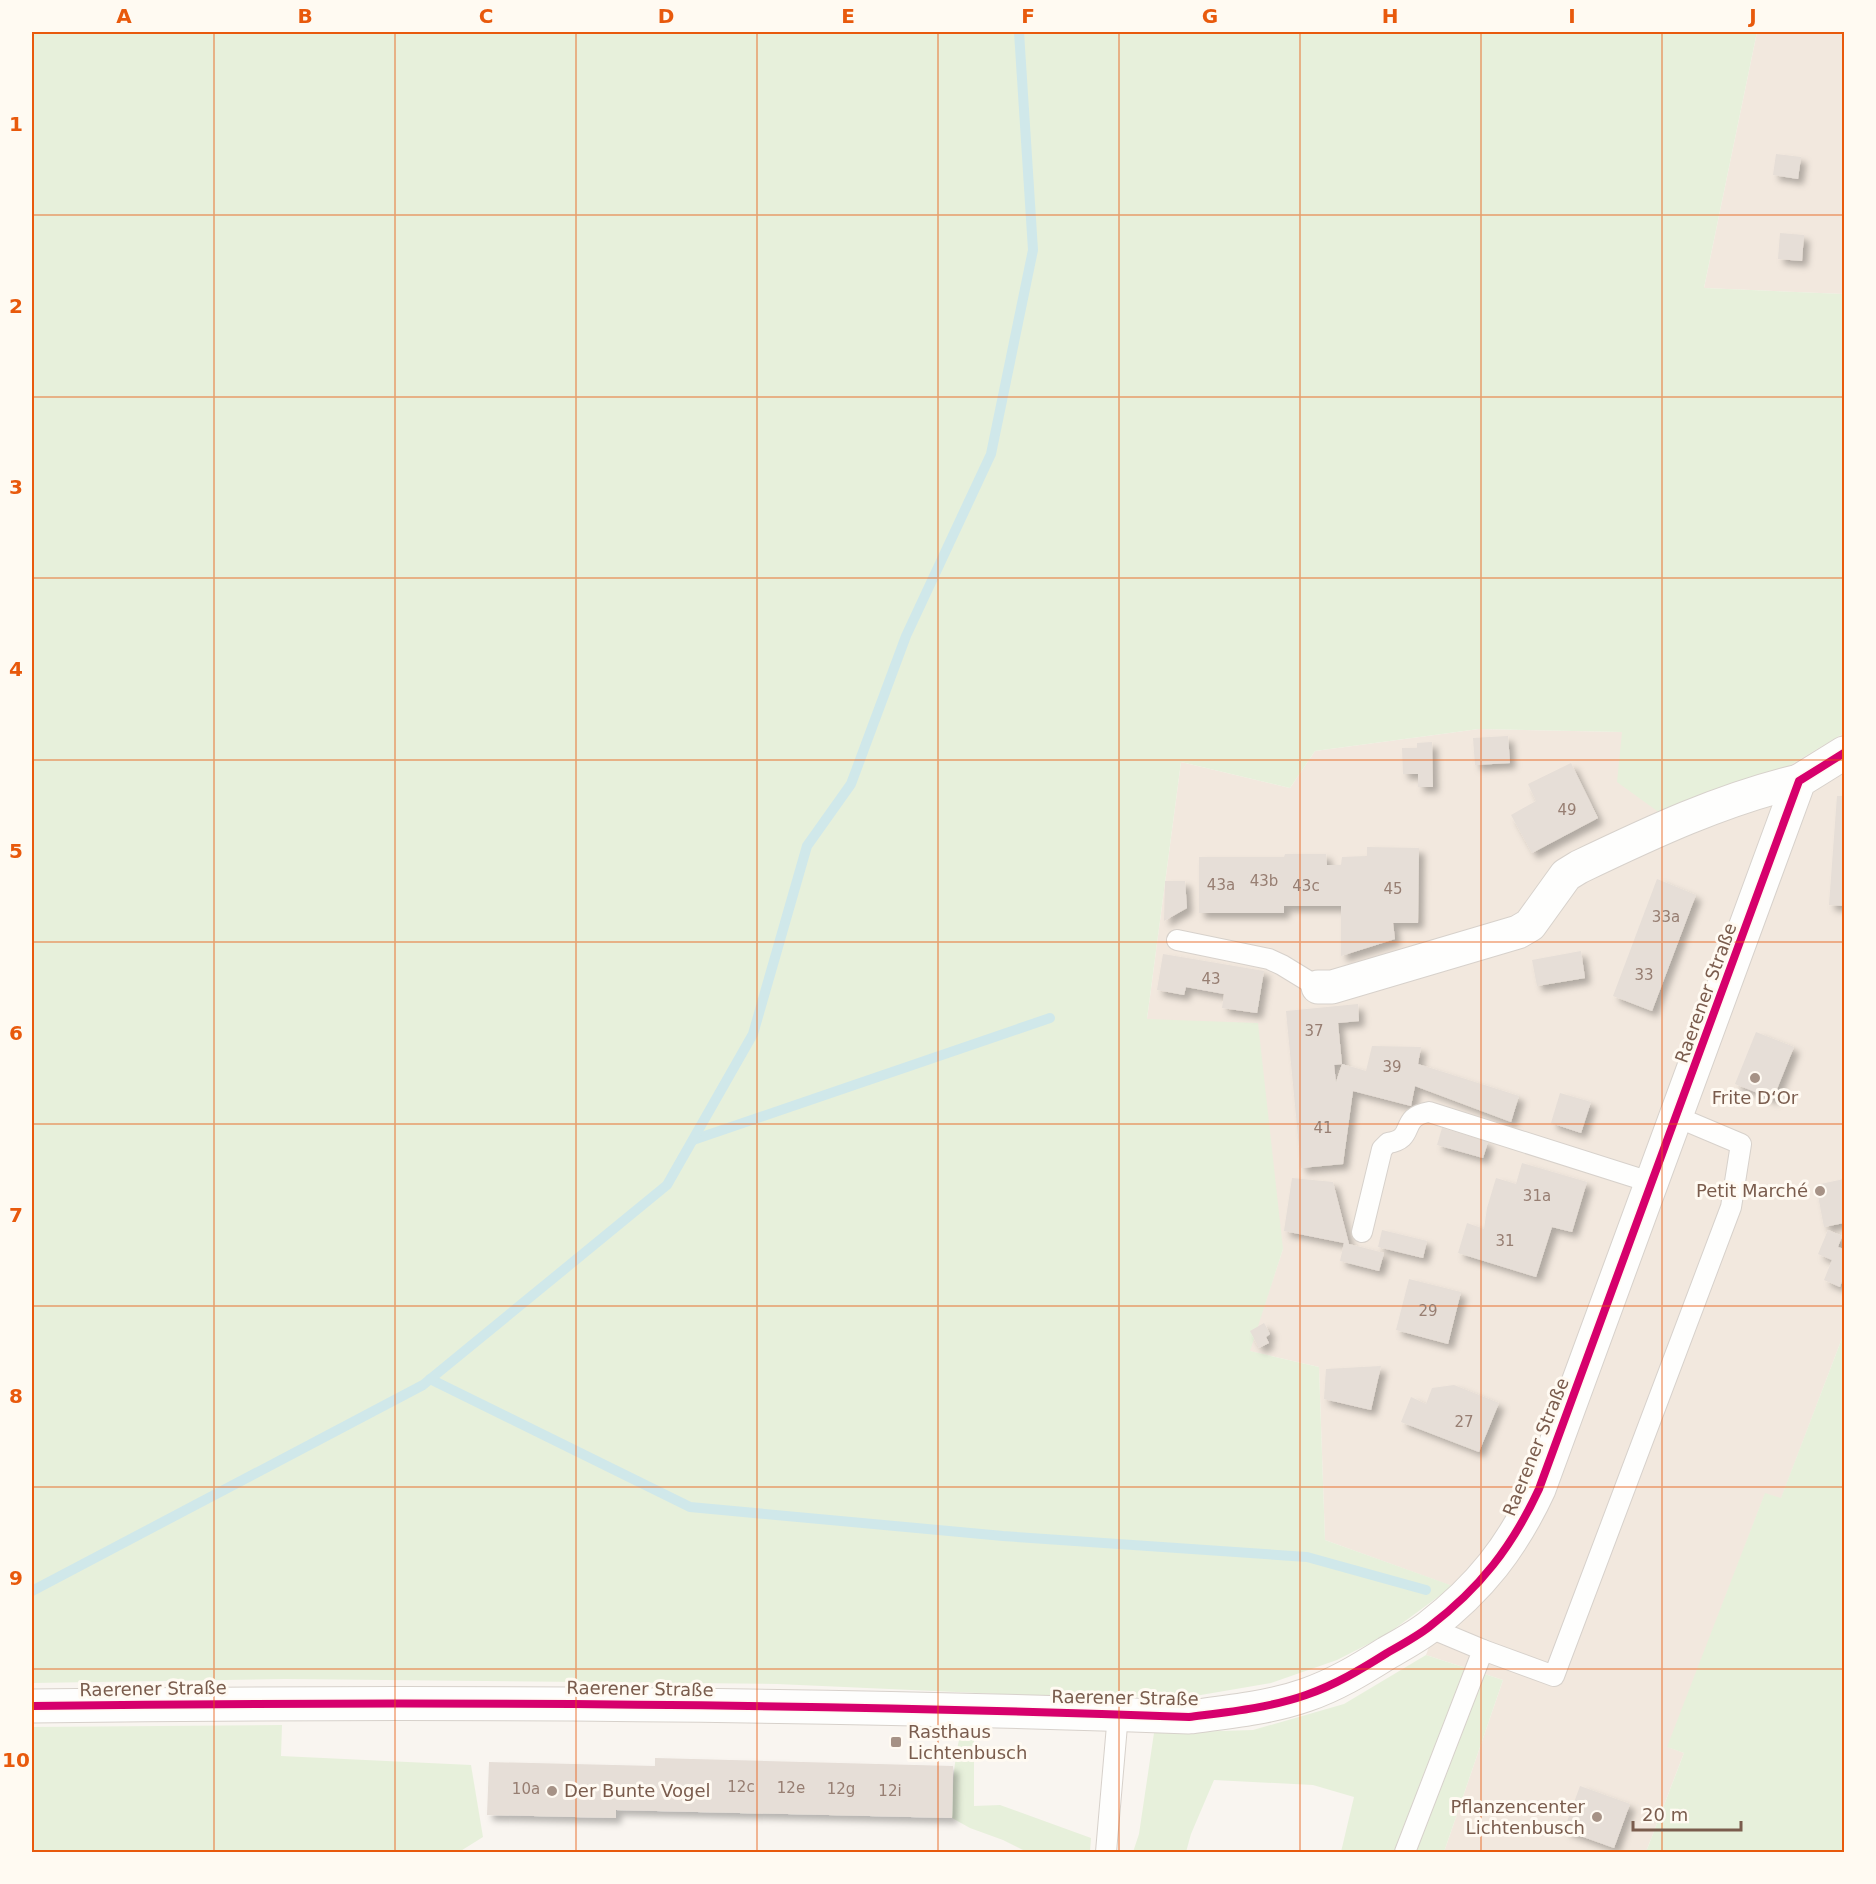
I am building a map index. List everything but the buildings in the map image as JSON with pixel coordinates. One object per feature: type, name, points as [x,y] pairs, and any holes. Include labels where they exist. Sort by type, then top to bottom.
[{"type":"street","points":[[1318,987],[1332,987],[1518,932],[1530,925],[1566,875],[1579,867],[1662,827],[1776,786],[1800,781],[1845,753]]},
{"type":"street","name":"Raerener Straße","points":[[32,1706],[287,1702],[626,1703],[1189,1717],[1252,1708],[1304,1696],[1347,1678],[1428,1627],[1472,1590],[1500,1558],[1523,1524],[1539,1489],[1800,781]]},
{"type":"lane","points":[[1177,940],[1269,959],[1282,964],[1318,987]]},
{"type":"lane","points":[[1362,1232],[1382,1149],[1388,1143],[1398,1141],[1405,1135],[1410,1121],[1419,1113],[1429,1112],[1653,1183]]},
{"type":"lane","points":[[1428,1627],[1554,1676],[1731,1207],[1742,1144],[1677,1117]]},
{"type":"lane","points":[[1405,1852],[1483,1650]]},
{"type":"lane","points":[[1106,1852],[1118,1714]]},
{"type":"shaded area","points":[[1757,32],[1844,32],[1844,294],[1704,288]]},
{"type":"shaded area","points":[[1479,729],[1622,732],[1772,776],[1844,733],[1844,1333],[1781,1499],[1765,1494],[1668,1747],[1684,1753],[1646,1852],[1444,1852],[1503,1680],[1426,1655],[1452,1586],[1325,1540],[1319,1367],[1249,1351],[1283,1249],[1147,1019],[1181,762],[1290,788],[1315,751]]},
{"type":"green space","points":[[32,32],[1757,32],[1704,288],[1844,294],[1844,733],[1772,776],[1664,816],[1617,782],[1622,732],[1479,729],[1315,751],[1290,788],[1181,762],[1147,1019],[1258,1023],[1283,1249],[1250,1351],[1319,1367],[1325,1540],[1453,1586],[1386,1635],[1337,1660],[1271,1683],[1195,1696],[1071,1697],[777,1684],[285,1679],[32,1683]]},
{"type":"green space","points":[[1844,1333],[1844,1852],[1646,1852],[1684,1753],[1667,1747],[1765,1493],[1781,1498]]},
{"type":"green space","points":[[1426,1655],[1503,1680],[1444,1852],[1341,1852],[1354,1797],[1313,1785],[1214,1780],[1191,1834],[1186,1852],[1133,1852],[1139,1834],[1154,1733],[1253,1730],[1344,1704]]},
{"type":"green space","points":[[282,1725],[281,1756],[471,1765],[483,1837],[459,1852],[32,1852],[32,1727]]},
{"type":"green space","points":[[974,1731],[974,1806],[1000,1805],[1091,1838],[1090,1852],[1027,1852],[952,1818],[958,1743],[961,1732]]},
{"type":"waterway","points":[[32,1591],[423,1385],[667,1185],[753,1034],[807,846],[851,784],[906,636],[991,454],[1033,250],[1019,32]]},
{"type":"waterway","points":[[693,1140],[1050,1018]]},
{"type":"waterway","points":[[430,1379],[690,1507],[1003,1536],[1307,1557],[1426,1590]]},
{"type":"cycle path","points":[[32,1706],[610,1704],[1189,1717],[1278,1703],[1317,1691],[1347,1677],[1419,1634],[1464,1597],[1506,1548],[1529,1510],[1539,1489],[1799,781],[1844,753]]},
{"type":"place","name":"Frite D‘Or","points":[[1755,1078]]},
{"type":"place","name":"Petit Marché","points":[[1820,1191]]},
{"type":"place","name":"Rasthaus Lichtenbusch","points":[[896,1742]]},
{"type":"place","name":"Der Bunte Vogel","points":[[552,1791]]},
{"type":"place","name":"Pflanzencenter Lichtenbusch","points":[[1597,1817]]}]
